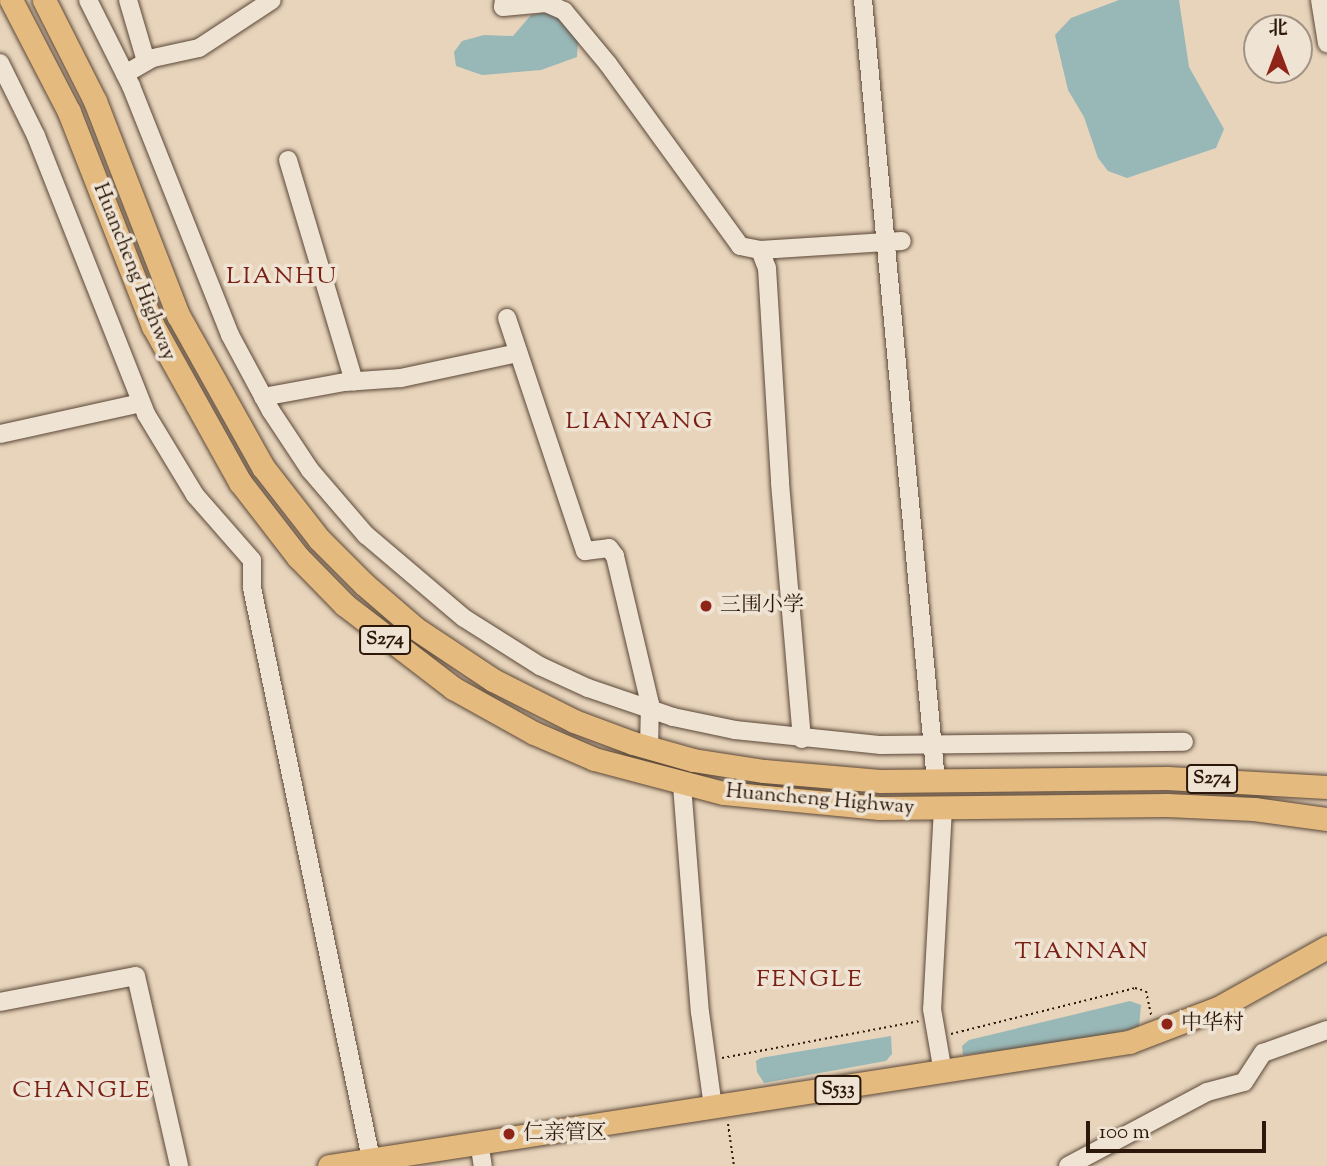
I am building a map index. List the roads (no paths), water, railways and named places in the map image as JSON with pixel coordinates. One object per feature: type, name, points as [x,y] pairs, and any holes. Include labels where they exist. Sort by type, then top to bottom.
[{"type":"main road","name":"Huancheng Highway","points":[[11,0],[69,112],[135,285],[173,367],[216,445],[277,533],[371,628],[453,688],[563,747],[682,785],[798,803],[943,808],[1097,806],[1254,809],[1327,819]]},
{"type":"main road","name":"Huancheng Highway","points":[[44,0],[95,101],[161,274],[198,355],[246,440],[299,515],[364,584],[460,659],[546,708],[649,748],[693,760],[789,774],[936,781],[1096,778],[1327,787]]},
{"type":"main road","points":[[1096,778],[1097,806]]},
{"type":"main road","name":"S533","points":[[329,1166],[943,1073],[1152,1035],[1219,1008],[1327,947]]},
{"type":"street","points":[[89,0],[125,74],[197,260],[263,397],[340,507],[430,592],[540,666],[650,711],[701,724],[802,739],[932,745],[1184,742]]},
{"type":"street","points":[[128,0],[146,61]]},
{"type":"street","points":[[125,74],[146,61],[199,48],[272,0]]},
{"type":"street","points":[[504,0],[503,7],[546,4],[565,6],[730,237],[747,248],[760,250],[894,241]]},
{"type":"street","points":[[863,0],[894,241],[936,781]]},
{"type":"street","points":[[1320,0],[1327,43]]},
{"type":"street","points":[[0,63],[40,145],[141,403],[195,495],[252,560],[252,588],[371,1159]]},
{"type":"street","points":[[288,160],[354,381]]},
{"type":"street","points":[[760,250],[767,268],[802,739]]},
{"type":"street","points":[[507,318],[584,551],[609,548],[615,556],[650,711],[649,748]]},
{"type":"street","points":[[263,397],[354,381],[401,377],[518,353]]},
{"type":"street","points":[[0,434],[141,403]]},
{"type":"street","points":[[682,785],[707,1061],[719,1107]]},
{"type":"street","points":[[943,808],[933,1019],[943,1073]]},
{"type":"street","points":[[0,1003],[136,975],[179,1166]]},
{"type":"street","points":[[1068,1166],[1207,1092],[1244,1082],[1264,1053],[1327,1030]]},
{"type":"street","points":[[480,1142],[482,1166]]},
{"type":"water","points":[[1119,0],[1179,0],[1189,67],[1224,129],[1216,148],[1127,178],[1108,171],[1098,158],[1084,117],[1068,90],[1055,35],[1071,18]]},
{"type":"water","points":[[559,11],[578,41],[577,57],[541,70],[482,75],[456,66],[454,52],[462,41],[484,35],[513,36],[531,15]]},
{"type":"water","points":[[1130,1001],[1141,1005],[1139,1027],[1072,1043],[963,1055],[962,1046],[969,1040]]},
{"type":"water","points":[[891,1036],[892,1054],[886,1061],[764,1083],[757,1072],[756,1061],[761,1058]]},
{"type":"place","name":"三围小学","points":[[706,606]]},
{"type":"place","name":"中华村","points":[[1167,1024]]},
{"type":"place","name":"仁亲管区","points":[[509,1134]]},
{"type":"district","name":"LIANHU","points":[[282,278]]},
{"type":"district","name":"LIANYANG","points":[[640,423]]},
{"type":"district","name":"TIANNAN","points":[[1082,953]]},
{"type":"district","name":"FENGLE","points":[[810,981]]},
{"type":"district","name":"CHANGLE","points":[[82,1092]]}]
